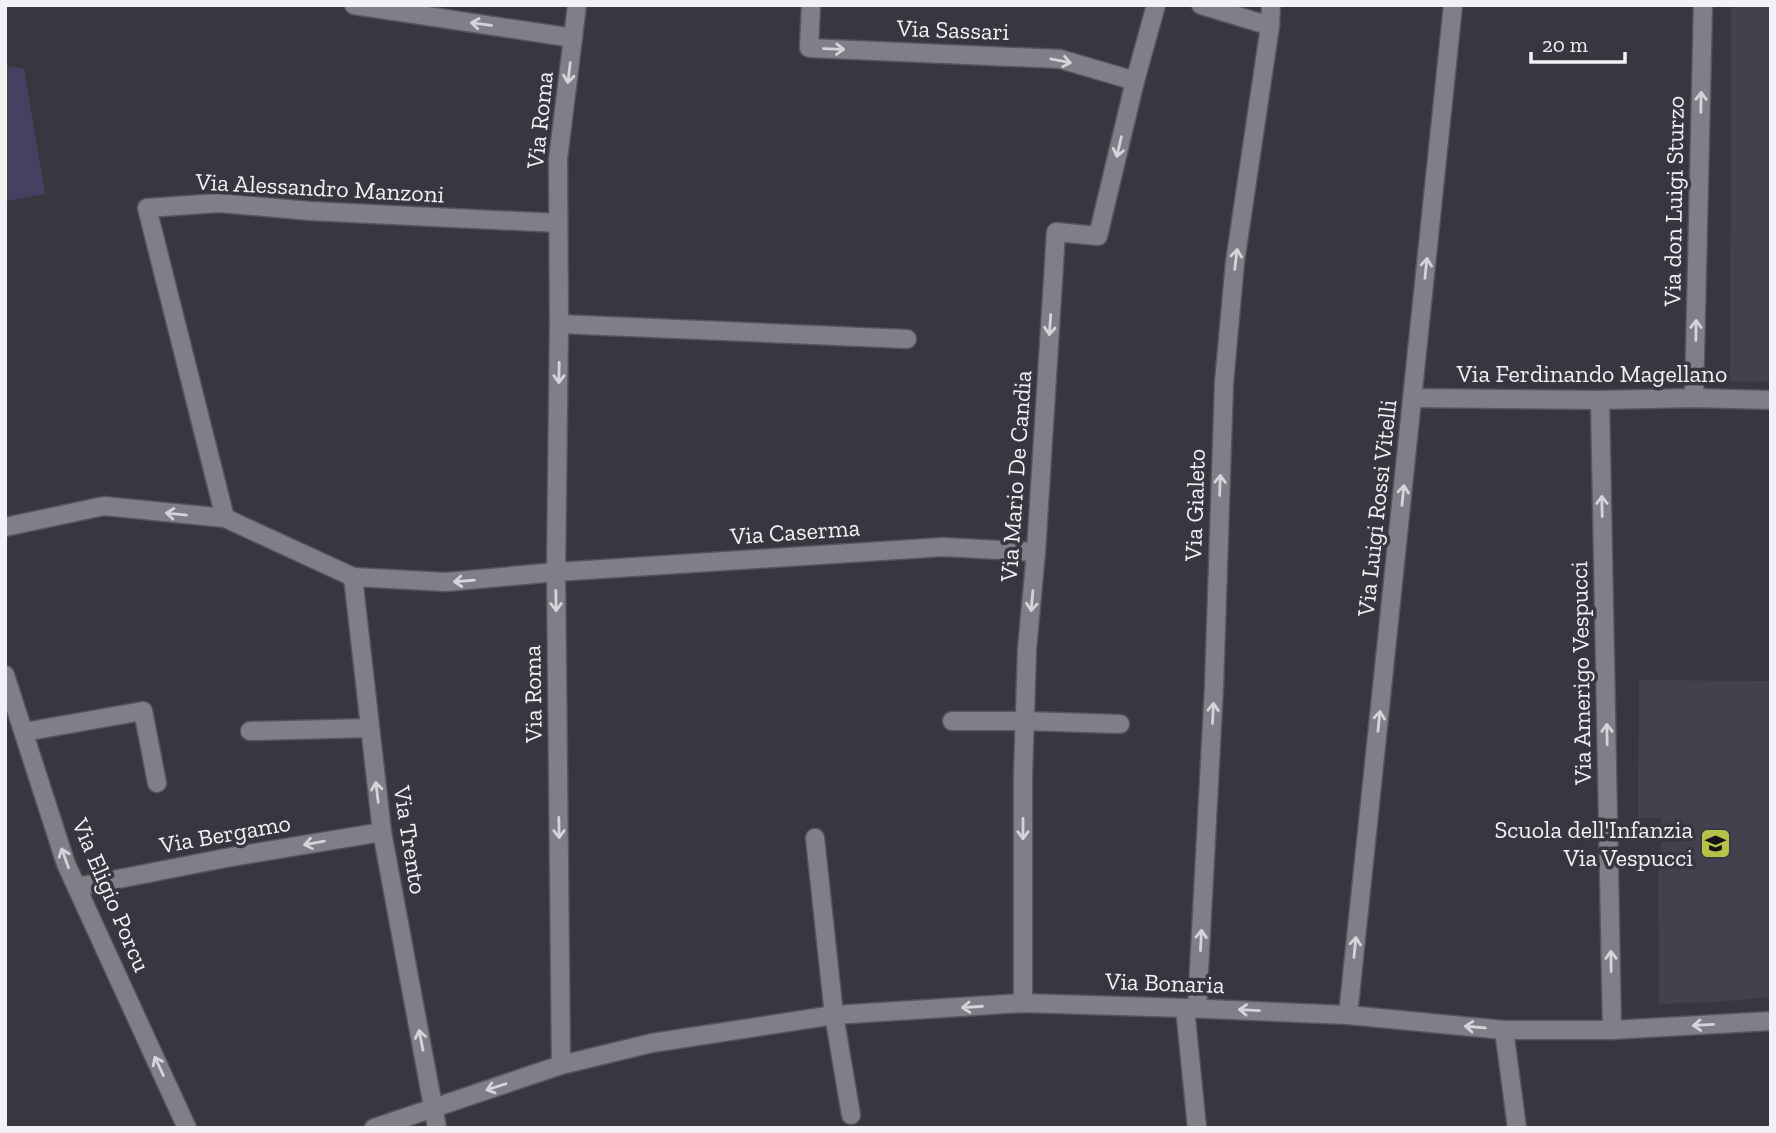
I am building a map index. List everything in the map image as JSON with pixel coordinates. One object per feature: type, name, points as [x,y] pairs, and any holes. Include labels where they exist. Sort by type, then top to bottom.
[{"type":"street","points":[[354,5],[573,38]]},
{"type":"street","name":"Via Roma","points":[[561,1065],[556,572],[558,159],[577,5]]},
{"type":"street","name":"Via Sassari","points":[[811,5],[809,48],[1060,59],[1135,81]]},
{"type":"street","name":"Via Mario De Candia","points":[[1023,1003],[1023,776],[1027,649],[1036,552],[1056,232],[1098,236],[1156,5]]},
{"type":"street","points":[[1201,5],[1270,26]]},
{"type":"street","name":"Via Gialeto","points":[[1197,1128],[1191,1008],[1214,687],[1224,383],[1235,262],[1271,5]]},
{"type":"street","name":"Via Luigi Rossi Vitelli","points":[[1348,1015],[1453,5]]},
{"type":"street","name":"Via don Luigi Sturzo","points":[[1694,398],[1703,5]]},
{"type":"street","name":"Via Alessandro Manzoni","points":[[225,518],[147,208],[219,203],[310,211],[558,223]]},
{"type":"street","points":[[559,324],[907,339]]},
{"type":"street","name":"Via Ferdinando Magellano","points":[[1413,398],[1771,400]]},
{"type":"street","name":"Via Amerigo Vespucci","points":[[1600,400],[1612,1030]]},
{"type":"street","points":[[5,527],[104,506],[225,518],[353,577]]},
{"type":"street","name":"Via Caserma","points":[[353,577],[446,582],[556,572],[943,547],[1036,552]]},
{"type":"street","name":"Via Trento","points":[[353,577],[382,832],[436,1128]]},
{"type":"street","name":"Via Eligio Porcu","points":[[5,675],[66,864],[187,1128]]},
{"type":"street","points":[[24,732],[143,711],[157,783]]},
{"type":"street","points":[[952,721],[1120,724]]},
{"type":"street","points":[[250,732],[370,729]]},
{"type":"street","name":"Via Bergamo","points":[[77,887],[382,832]]},
{"type":"street","points":[[815,838],[834,1015],[850,1115]]},
{"type":"street","name":"Via Bonaria","points":[[374,1128],[561,1065],[652,1043],[834,1015],[1023,1003],[1348,1015],[1504,1030],[1612,1030],[1771,1021]]},
{"type":"street","points":[[1504,1030],[1517,1128]]},
{"type":"shaded area","points":[[1731,5],[1771,5],[1771,381],[1730,382]]},
{"type":"shaded area","points":[[5,64],[24,69],[45,194],[5,201]]},
{"type":"shaded area","name":"Scuola dell'Infanzia Via Vespucci","points":[[1639,680],[1771,681],[1771,997],[1659,1004],[1658,870],[1661,869],[1661,818],[1638,818]]},
{"type":"place","name":"Scuola dell'Infanzia Via Vespucci","points":[[1716,844]]}]
